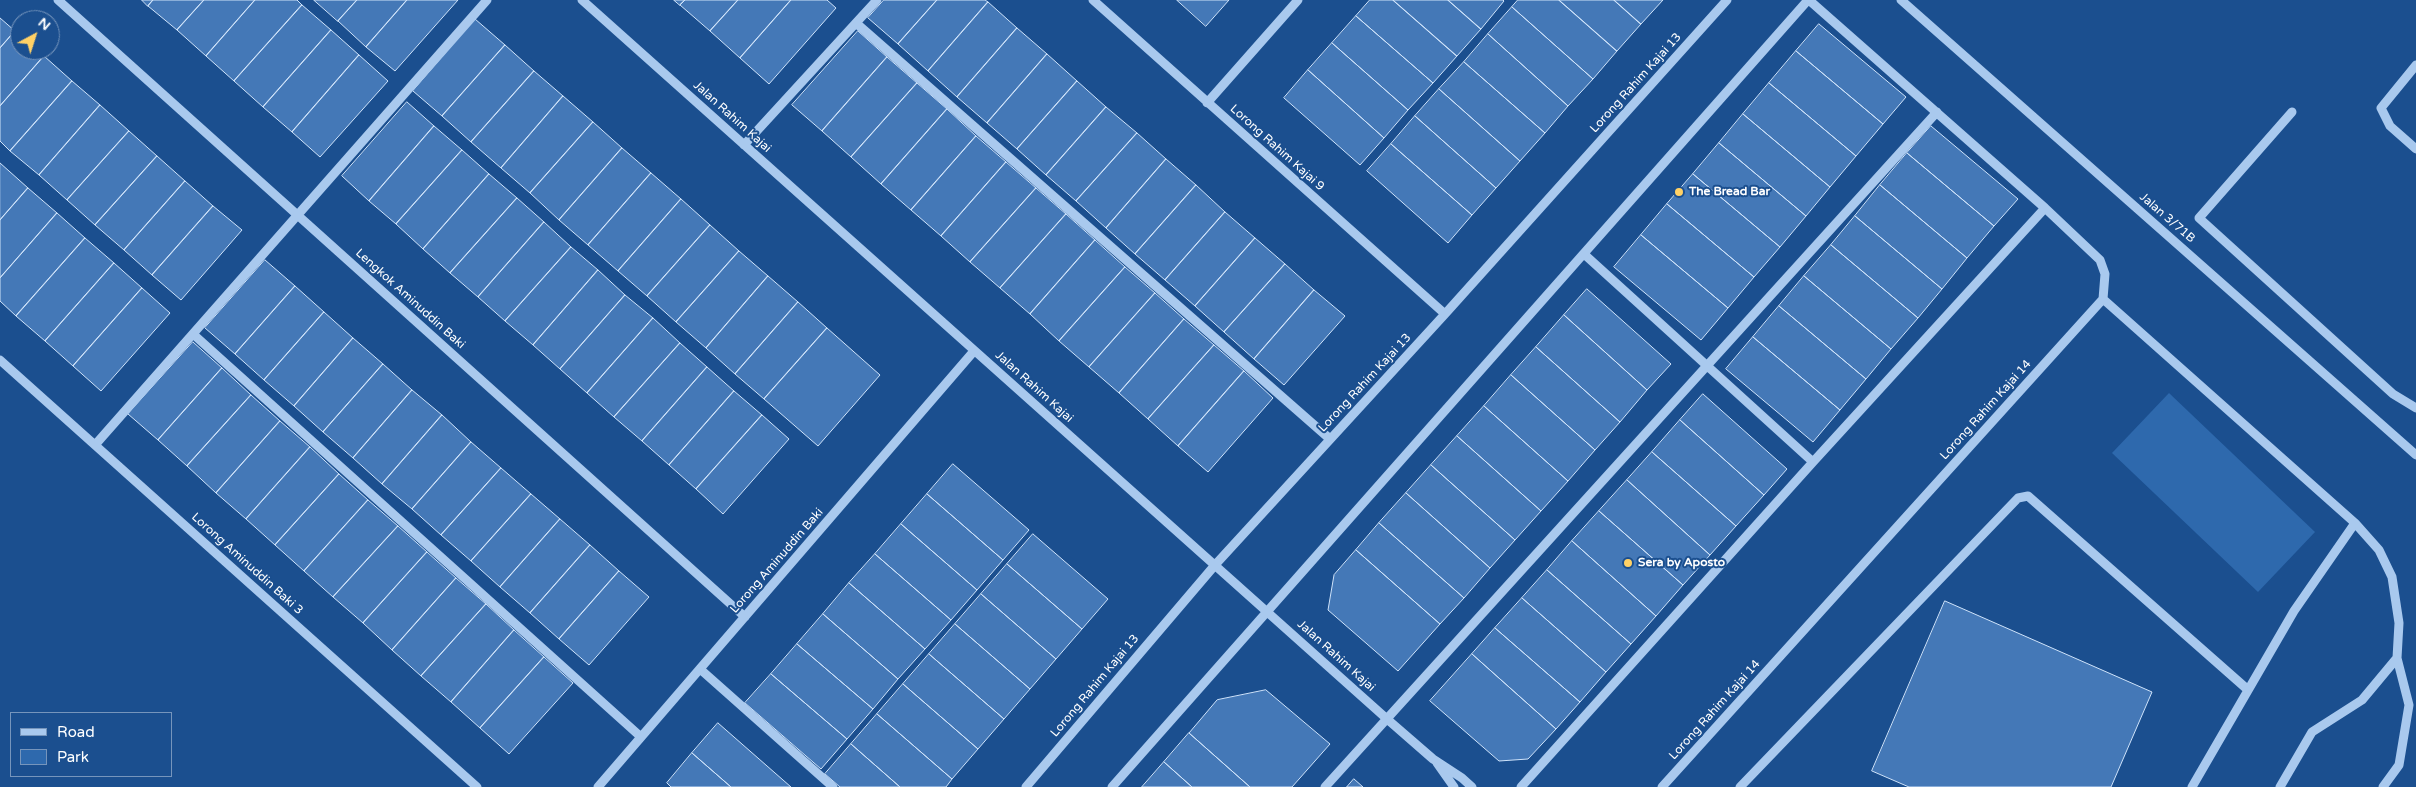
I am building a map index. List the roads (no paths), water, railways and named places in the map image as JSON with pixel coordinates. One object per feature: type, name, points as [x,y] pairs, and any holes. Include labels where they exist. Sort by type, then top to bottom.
[{"type":"street","name":"Lengkok Aminuddin Baki","points":[[58,0],[745,617]]},
{"type":"street","points":[[95,444],[487,0]]},
{"type":"street","name":"Jalan Rahim Kajai","points":[[582,0],[1387,719],[1433,759],[1472,787]]},
{"type":"street","points":[[744,145],[877,0]]},
{"type":"street","name":"Lorong Rahim Kajai 9","points":[[1093,0],[1445,314]]},
{"type":"street","points":[[1207,103],[1298,0]]},
{"type":"street","name":"Lorong Rahim Kajai 13","points":[[1026,787],[1215,565],[1445,314],[1727,0]]},
{"type":"street","points":[[1112,787],[1809,0],[2045,208],[2100,260],[2105,274],[2103,299],[2355,523],[2379,550],[2392,577],[2399,623],[2396,658],[2413,706],[2399,765],[2383,787]]},
{"type":"street","name":"Jalan 3/71B","points":[[1900,0],[2416,455]]},
{"type":"street","points":[[856,22],[1330,439]]},
{"type":"street","points":[[2416,65],[2381,108],[2390,126],[2416,149]]},
{"type":"street","points":[[1325,787],[1937,112]]},
{"type":"street","points":[[2292,112],[2199,218],[2393,394],[2416,408]]},
{"type":"street","points":[[1522,787],[1813,462],[2045,208]]},
{"type":"street","points":[[1584,254],[1813,462]]},
{"type":"street","name":"Lorong Rahim Kajai 14","points":[[1662,787],[2103,299]]},
{"type":"street","points":[[193,334],[641,737]]},
{"type":"street","name":"Lorong Aminuddin Baki","points":[[598,787],[974,351]]},
{"type":"street","name":"Lorong Aminuddin Baki 3","points":[[0,360],[477,787]]},
{"type":"street","points":[[1740,787],[2018,498],[2028,496],[2247,689]]},
{"type":"street","points":[[2192,787],[2247,689],[2294,611],[2355,523]]},
{"type":"street","points":[[2280,787],[2312,732],[2362,700],[2396,658]]},
{"type":"street","points":[[700,669],[833,787]]},
{"type":"street","points":[[1433,759],[1454,787]]},
{"type":"place","name":"The Bread Bar","points":[[1679,192]]},
{"type":"place","name":"Sera by Aposto","points":[[1628,563]]}]
